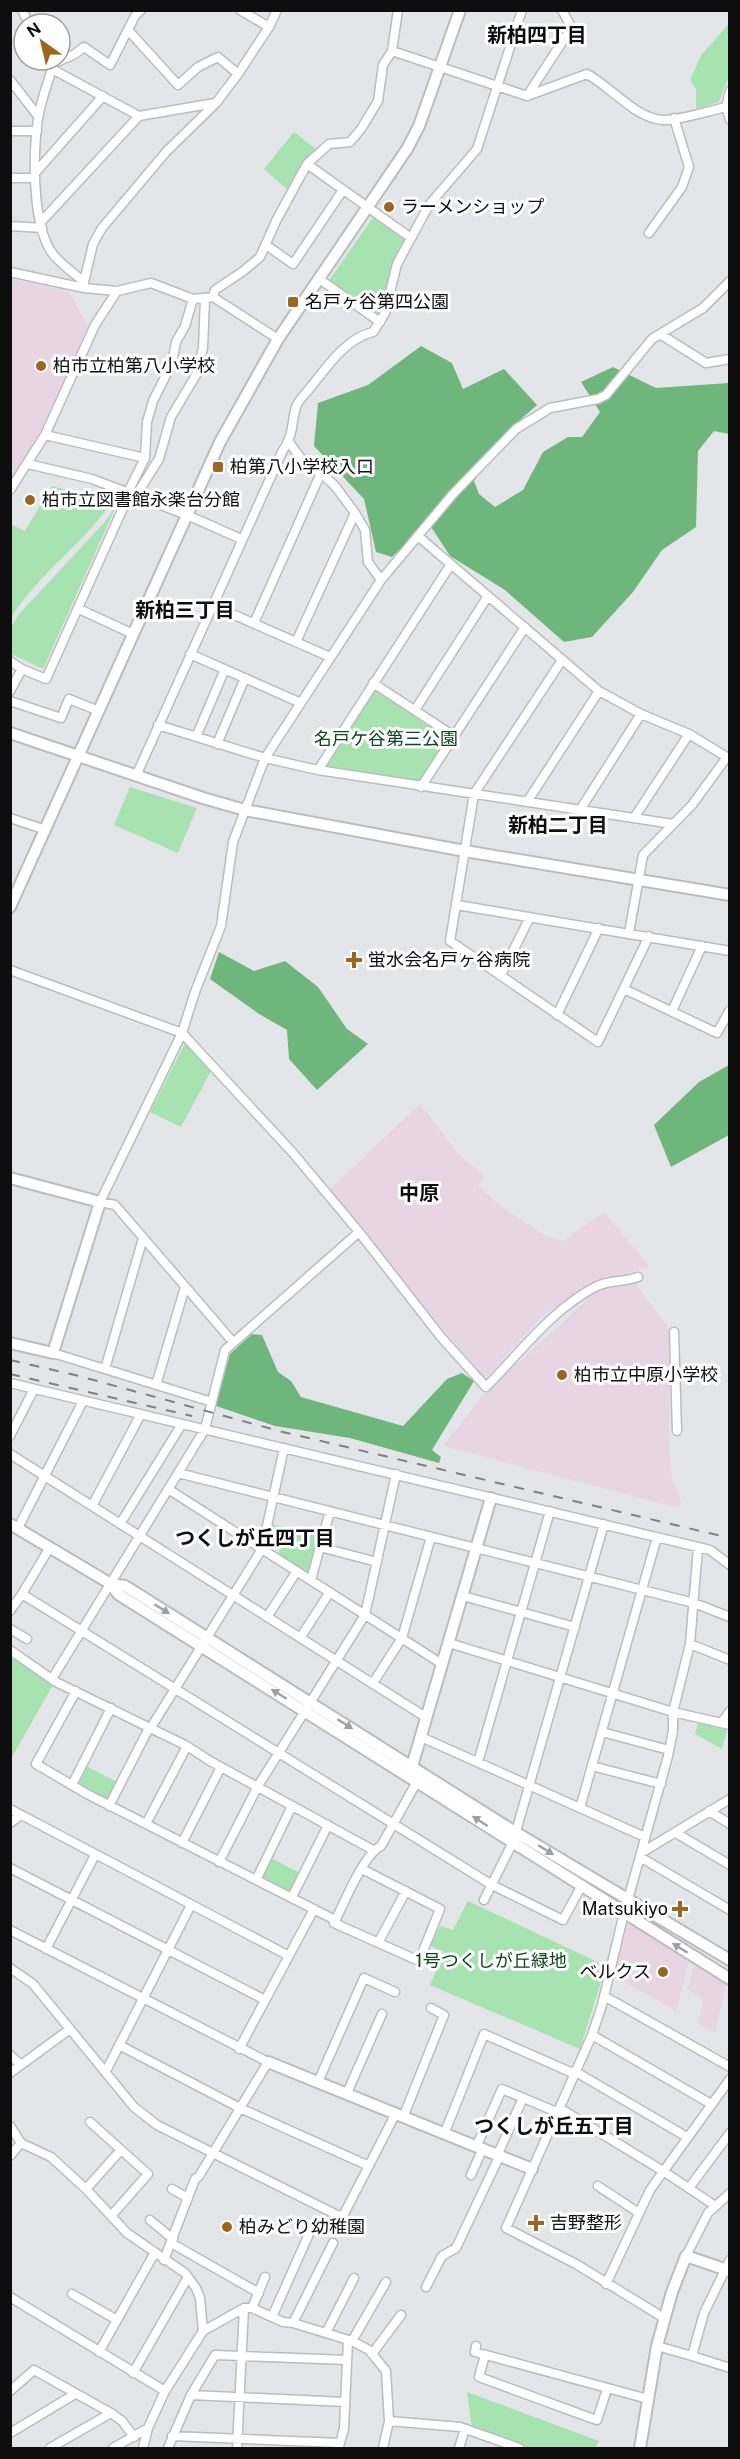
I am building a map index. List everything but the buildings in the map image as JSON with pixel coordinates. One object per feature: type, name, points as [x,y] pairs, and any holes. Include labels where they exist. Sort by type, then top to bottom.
[{"type":"street","points":[[72,53],[84,47],[110,65],[135,16],[141,10]]},
{"type":"street","points":[[240,10],[269,27]]},
{"type":"street","points":[[84,285],[93,244],[102,228],[166,152],[216,103],[269,27],[277,10]]},
{"type":"street","points":[[10,661],[46,679],[123,508],[159,459],[171,417],[196,375],[203,348],[209,297],[215,290],[260,257],[276,220],[307,164],[329,144],[350,142],[356,136],[378,101],[383,65],[392,51],[398,10]]},
{"type":"street","points":[[10,907],[220,441],[278,339],[407,149],[419,126],[460,10]]},
{"type":"street","points":[[136,776],[212,604],[282,452],[289,442],[297,405],[333,360],[364,334],[373,332],[380,322],[385,313],[397,264],[429,205],[477,149],[522,10]]},
{"type":"street","points":[[527,96],[571,27],[562,10]]},
{"type":"street","points":[[128,30],[178,85],[198,67],[218,57],[238,74]]},
{"type":"street","points":[[392,51],[527,96],[587,74],[641,113],[662,120],[726,107]]},
{"type":"street","points":[[48,72],[37,131],[35,176],[41,226],[51,253],[84,285]]},
{"type":"street","points":[[63,72],[139,117]]},
{"type":"street","points":[[10,80],[38,117]]},
{"type":"street","points":[[729,91],[726,107],[729,120]]},
{"type":"street","points":[[10,178],[35,176],[103,96]]},
{"type":"street","points":[[10,225],[41,226],[139,117],[216,103]]},
{"type":"street","points":[[649,233],[682,187],[689,167],[674,118]]},
{"type":"street","points":[[10,131],[37,131]]},
{"type":"street","points":[[307,164],[411,238]]},
{"type":"street","points":[[266,245],[293,264],[343,190]]},
{"type":"street","points":[[10,272],[117,291],[151,282],[193,299],[209,297],[278,339]]},
{"type":"street","points":[[318,278],[380,322]]},
{"type":"street","points":[[53,1353],[100,1202],[182,1033],[195,992],[221,926],[233,842],[265,758],[381,580],[453,494],[516,429],[550,408],[598,399],[606,395],[652,339],[703,308],[729,281]]},
{"type":"street","points":[[10,490],[45,435],[95,325],[117,291]]},
{"type":"street","points":[[131,495],[144,458],[147,423],[153,401],[172,363],[176,342],[185,326],[193,299]]},
{"type":"street","points":[[660,334],[705,363],[729,359]]},
{"type":"street","points":[[45,435],[144,458]]},
{"type":"street","points":[[289,442],[305,464],[321,473],[355,513],[365,530],[368,562],[381,580]]},
{"type":"street","points":[[28,464],[92,479],[187,515],[242,539]]},
{"type":"street","points":[[254,623],[321,473]]},
{"type":"street","points":[[296,642],[355,513]]},
{"type":"street","points":[[419,537],[599,692],[641,714],[689,734],[728,758],[674,824],[643,855],[629,933]]},
{"type":"street","points":[[318,770],[451,564]]},
{"type":"street","points":[[415,710],[488,596]]},
{"type":"street","points":[[212,604],[330,657]]},
{"type":"street","points":[[79,609],[133,634]]},
{"type":"street","points":[[421,787],[525,627]]},
{"type":"street","points":[[190,654],[301,703]]},
{"type":"street","points":[[562,660],[474,794],[450,941],[598,1042],[649,936]]},
{"type":"street","points":[[10,691],[22,669]]},
{"type":"street","points":[[196,737],[225,669]]},
{"type":"street","points":[[217,744],[245,678]]},
{"type":"street","points":[[373,683],[454,736]]},
{"type":"street","points":[[527,802],[599,692]]},
{"type":"street","points":[[10,701],[62,718],[69,699],[99,711]]},
{"type":"street","points":[[580,810],[641,714]]},
{"type":"street","points":[[158,725],[265,758],[318,770],[674,824]]},
{"type":"street","points":[[10,733],[245,810],[729,895]]},
{"type":"street","points":[[634,818],[689,734]]},
{"type":"street","points":[[10,818],[46,830]]},
{"type":"street","points":[[457,905],[729,951]]},
{"type":"street","points":[[501,975],[530,917]]},
{"type":"street","points":[[557,1015],[599,928]]},
{"type":"street","points":[[672,1011],[702,946]]},
{"type":"street","points":[[10,970],[182,1033],[293,1153],[359,1232],[441,1337],[486,1387],[559,1313],[598,1285],[638,1277]]},
{"type":"street","points":[[624,989],[717,1033],[729,1010]]},
{"type":"street","points":[[10,1178],[115,1206],[233,1342]]},
{"type":"street","points":[[51,1679],[205,1429],[225,1350],[359,1232]]},
{"type":"street","points":[[105,1369],[143,1238]]},
{"type":"street","points":[[156,1385],[185,1287]]},
{"type":"street","points":[[674,1332],[677,1431]]},
{"type":"street","points":[[10,1343],[53,1353],[212,1401]]},
{"type":"street","points":[[10,1383],[710,1550],[729,1565]]},
{"type":"street","points":[[10,1436],[34,1389]]},
{"type":"street","points":[[83,1401],[14,1526],[111,1584],[118,1594],[205,1641],[514,1837],[582,1885],[728,1974]]},
{"type":"street","points":[[92,1506],[141,1414]]},
{"type":"street","points":[[120,1524],[182,1424]]},
{"type":"street","points":[[110,1806],[150,1728],[262,1549],[284,1448]]},
{"type":"street","points":[[10,1454],[427,1718]]},
{"type":"street","points":[[178,1473],[694,1603],[729,1617]]},
{"type":"street","points":[[219,1862],[258,1786],[365,1615],[396,1474]]},
{"type":"street","points":[[168,1489],[442,1664]]},
{"type":"street","points":[[362,1869],[440,1909],[419,1960],[333,1923],[362,1869],[373,1850],[381,1846],[415,1774],[421,1737],[491,1498]]},
{"type":"street","points":[[311,1580],[330,1511]]},
{"type":"street","points":[[478,1762],[550,1511]]},
{"type":"street","points":[[484,1900],[514,1837],[604,1524]]},
{"type":"street","points":[[373,1683],[402,1638],[431,1537]]},
{"type":"street","points":[[580,1808],[657,1537]]},
{"type":"street","points":[[10,1611],[50,1547]]},
{"type":"street","points":[[320,1547],[377,1562]]},
{"type":"street","points":[[664,2318],[576,2265],[506,2228],[560,2111],[592,2035],[604,1996],[669,1750],[673,1712],[690,1644],[698,1547]]},
{"type":"street","points":[[267,1617],[297,1571]]},
{"type":"street","points":[[300,1638],[330,1593]]},
{"type":"street","points":[[22,1594],[492,1885],[563,1920],[582,1885]]},
{"type":"street","points":[[463,1596],[575,1627]]},
{"type":"street","points":[[10,1629],[27,1639]]},
{"type":"street","points":[[449,1643],[673,1712],[725,1724],[729,1711]]},
{"type":"street","points":[[690,1644],[729,1660]]},
{"type":"street","points":[[11,1652],[51,1679],[187,1746],[373,1850]]},
{"type":"street","points":[[76,1691],[36,1764],[110,1806],[335,1920]]},
{"type":"street","points":[[72,1785],[111,1708]]},
{"type":"street","points":[[602,1732],[669,1750]]},
{"type":"street","points":[[421,1737],[645,1837]]},
{"type":"street","points":[[146,1824],[187,1746]]},
{"type":"street","points":[[591,1766],[661,1784]]},
{"type":"street","points":[[182,1843],[221,1767]]},
{"type":"street","points":[[641,1855],[729,1798]]},
{"type":"street","points":[[256,1880],[292,1806]]},
{"type":"street","points":[[10,1809],[289,1956]]},
{"type":"street","points":[[709,1811],[729,1824]]},
{"type":"street","points":[[10,1823],[21,1815]]},
{"type":"street","points":[[292,1897],[328,1825]]},
{"type":"street","points":[[676,1833],[729,1865]]},
{"type":"street","points":[[514,1837],[628,1900],[729,1960]]},
{"type":"street","points":[[46,1949],[95,1855]]},
{"type":"street","points":[[641,1855],[729,1910]]},
{"type":"street","points":[[10,1868],[265,2000]]},
{"type":"street","points":[[378,1943],[405,1891]]},
{"type":"street","points":[[106,2071],[191,1905]]},
{"type":"street","points":[[239,2049],[314,1909]]},
{"type":"street","points":[[10,1930],[239,2049],[532,2169]]},
{"type":"street","points":[[11,1969],[33,1984],[134,2107],[157,2125],[339,2216],[344,2214],[400,2114],[444,2015],[431,2008]]},
{"type":"street","points":[[318,2082],[364,1978],[395,1992]]},
{"type":"street","points":[[604,1996],[729,2067]]},
{"type":"street","points":[[347,2093],[381,2014]]},
{"type":"street","points":[[10,2073],[70,2029]]},
{"type":"street","points":[[444,2132],[484,2034],[576,2073],[687,2137]]},
{"type":"street","points":[[592,2035],[711,2104]]},
{"type":"street","points":[[119,2045],[240,2108],[369,2166]]},
{"type":"street","points":[[10,2055],[21,2066]]},
{"type":"street","points":[[164,2260],[195,2179],[268,2062]]},
{"type":"street","points":[[606,2284],[650,2190],[729,2079]]},
{"type":"street","points":[[471,2175],[502,2089],[560,2111],[689,2188],[717,2202]]},
{"type":"street","points":[[426,2287],[441,2256],[456,2248],[523,2098]]},
{"type":"street","points":[[90,2122],[147,2174],[111,2216]]},
{"type":"street","points":[[10,2126],[21,2143],[51,2157],[86,2189],[127,2233],[188,2277],[200,2298],[203,2331]]},
{"type":"street","points":[[689,2188],[729,2133]]},
{"type":"street","points":[[10,2156],[21,2143]]},
{"type":"street","points":[[86,2189],[120,2151]]},
{"type":"street","points":[[598,2186],[639,2213]]},
{"type":"street","points":[[640,2448],[657,2346],[664,2318],[686,2256],[717,2202],[729,2187]]},
{"type":"street","points":[[172,2189],[188,2198]]},
{"type":"street","points":[[717,2202],[729,2193]]},
{"type":"street","points":[[150,2220],[172,2241],[259,2294]]},
{"type":"street","points":[[272,2317],[309,2234]]},
{"type":"street","points":[[293,2323],[333,2243]]},
{"type":"street","points":[[99,2352],[154,2254]]},
{"type":"street","points":[[686,2256],[728,2267],[704,2313],[692,2356]]},
{"type":"street","points":[[133,2373],[188,2277]]},
{"type":"street","points":[[143,2448],[148,2428],[165,2391],[203,2331],[248,2308],[259,2294],[265,2277]]},
{"type":"street","points":[[326,2333],[354,2278]]},
{"type":"street","points":[[172,2436],[238,2444],[339,2446],[344,2429],[350,2340],[386,2282]]},
{"type":"street","points":[[72,2294],[117,2320]]},
{"type":"street","points":[[10,2297],[165,2391]]},
{"type":"street","points":[[248,2308],[283,2322],[350,2340],[372,2354],[386,2371],[389,2421],[383,2448]]},
{"type":"street","points":[[238,2444],[242,2354],[248,2308]]},
{"type":"street","points":[[372,2354],[401,2315]]},
{"type":"street","points":[[476,2346],[475,2352],[648,2399]]},
{"type":"street","points":[[657,2346],[729,2368]]},
{"type":"street","points":[[168,2448],[191,2395],[215,2355],[242,2354],[347,2360]]},
{"type":"street","points":[[485,2355],[478,2377],[597,2420],[607,2389]]},
{"type":"street","points":[[10,2391],[34,2370],[111,2413],[122,2421],[134,2437]]},
{"type":"street","points":[[10,2433],[75,2394]]},
{"type":"street","points":[[191,2395],[345,2402]]},
{"type":"street","points":[[50,2448],[111,2413]]},
{"type":"street","points":[[389,2421],[465,2429],[519,2448]]},
{"type":"street","points":[[112,2448],[148,2428]]},
{"type":"street","points":[[459,2448],[465,2429]]},
{"type":"shaded area","name":"柏市立柏第八小学校","points":[[11,278],[69,292],[89,327],[41,433],[12,478]]},
{"type":"shaded area","points":[[420,1104],[459,1155],[484,1175],[478,1186],[502,1207],[546,1236],[563,1241],[604,1212],[650,1267],[595,1281],[546,1313],[485,1378],[329,1190]]},
{"type":"shaded area","name":"柏市立中原小学校","points":[[635,1283],[670,1330],[669,1439],[672,1481],[681,1505],[674,1507],[443,1446],[484,1394],[600,1288]]},
{"type":"shaded area","points":[[630,1922],[690,1958],[676,2011],[613,1976],[626,1924]]},
{"type":"shaded area","points":[[695,1961],[727,1981],[715,2033],[698,2024],[703,1998],[687,1990]]},
{"type":"green space","points":[[728,25],[729,76],[719,102],[696,109],[696,89],[690,80],[701,55]]},
{"type":"green space","points":[[294,132],[317,150],[299,170],[288,190],[264,169]]},
{"type":"green space","points":[[374,216],[404,237],[405,241],[393,263],[381,313],[376,316],[328,282]]},
{"type":"green space","points":[[421,346],[452,363],[463,389],[504,369],[537,405],[512,427],[474,481],[479,494],[495,507],[523,490],[543,452],[568,437],[582,437],[600,412],[581,382],[613,367],[656,388],[729,383],[729,434],[714,431],[698,451],[696,527],[662,550],[633,592],[592,637],[564,642],[505,590],[450,556],[428,522],[392,557],[376,552],[364,499],[314,446],[318,403],[368,385]]},
{"type":"green space","points":[[52,486],[112,502],[88,532],[33,588],[11,618],[11,524],[25,531]]},
{"type":"green space","points":[[117,504],[44,667],[41,668],[11,654],[11,627],[19,614],[104,523]]},
{"type":"green space","name":"名戸ケ谷第三公園","points":[[377,690],[447,736],[421,780],[417,782],[327,768],[326,763],[373,691]]},
{"type":"green space","points":[[130,787],[197,808],[178,853],[114,825]]},
{"type":"green space","points":[[219,952],[254,971],[285,961],[318,987],[347,1029],[368,1044],[317,1090],[289,1059],[287,1030],[259,1014],[210,979]]},
{"type":"green space","points":[[185,1043],[211,1071],[181,1127],[150,1112]]},
{"type":"green space","points":[[729,1065],[729,1135],[671,1167],[654,1125],[699,1082]]},
{"type":"green space","points":[[252,1334],[262,1335],[278,1372],[291,1381],[301,1397],[403,1426],[447,1379],[462,1373],[474,1381],[432,1450],[441,1457],[439,1463],[350,1438],[275,1426],[216,1406],[230,1354]]},
{"type":"green space","points":[[270,1524],[320,1534],[310,1573],[307,1574],[278,1555],[282,1543],[268,1539]]},
{"type":"green space","points":[[12,1659],[17,1659],[53,1685],[11,1759]]},
{"type":"green space","points":[[698,1723],[727,1730],[722,1749],[695,1734]]},
{"type":"green space","points":[[86,1766],[117,1782],[109,1798],[105,1799],[80,1784],[79,1780]]},
{"type":"green space","points":[[271,1858],[300,1873],[292,1890],[288,1892],[263,1879],[262,1875]]},
{"type":"green space","name":"1号つくしが丘緑地","points":[[468,1901],[606,1966],[580,2049],[430,1985],[444,1952],[430,1946],[440,1926],[453,1930]]},
{"type":"green space","points":[[467,2392],[599,2441],[596,2448],[529,2448],[472,2427]]},
{"type":"railway","points":[[10,1360],[79,1376],[279,1431],[730,1538]]},
{"type":"railway","points":[[10,1374],[192,1416]]},
{"type":"place","name":"ラーメンショップ","points":[[389,207]]},
{"type":"place","name":"名戸ヶ谷第四公園","points":[[293,302]]},
{"type":"place","name":"柏市立柏第八小学校","points":[[41,366]]},
{"type":"place","name":"柏第八小学校入口","points":[[218,467]]},
{"type":"place","name":"柏市立図書館永楽台分館","points":[[30,500]]},
{"type":"place","name":"蛍水会名戸ヶ谷病院","points":[[354,960]]},
{"type":"place","name":"柏市立中原小学校","points":[[562,1375]]},
{"type":"place","name":"Matsukiyo","points":[[680,1909]]},
{"type":"place","name":"ベルクス","points":[[663,1972]]},
{"type":"place","name":"吉野整形","points":[[536,2223]]},
{"type":"place","name":"柏みどり幼稚園","points":[[227,2227]]},
{"type":"district","name":"新柏四丁目","points":[[537,35]]},
{"type":"district","name":"新柏三丁目","points":[[185,610]]},
{"type":"district","name":"新柏二丁目","points":[[558,825]]},
{"type":"district","name":"中原","points":[[419,1193]]},
{"type":"district","name":"つくしが丘四丁目","points":[[255,1538]]},
{"type":"district","name":"つくしが丘五丁目","points":[[554,2126]]}]
